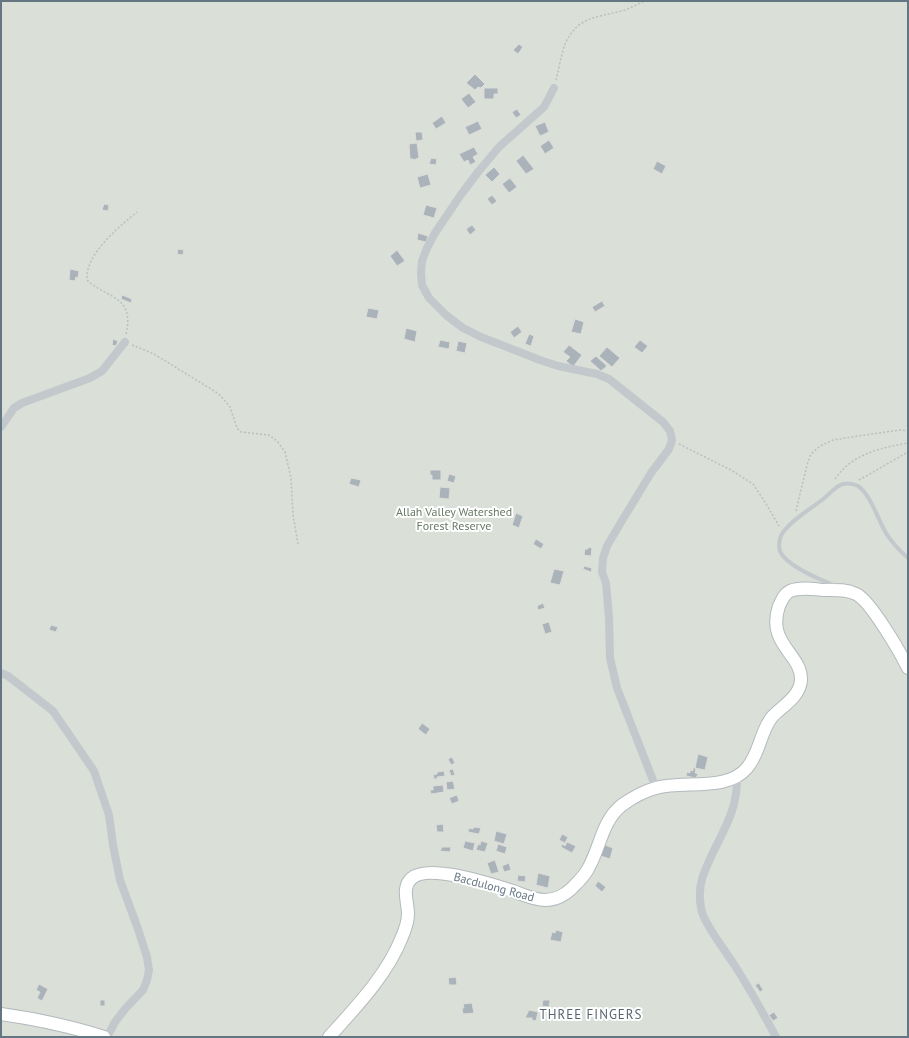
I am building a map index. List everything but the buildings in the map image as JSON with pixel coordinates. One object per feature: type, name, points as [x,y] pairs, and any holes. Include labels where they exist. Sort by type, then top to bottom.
[{"type":"street","points":[[554,88],[544,107],[499,147],[478,172],[443,221],[427,248],[422,261],[422,285],[429,298],[446,315],[463,328],[481,337],[540,360],[558,366],[597,374],[609,379],[663,422],[670,432],[672,440],[668,449],[651,473],[607,546],[603,558],[602,572],[606,583],[610,658],[613,672],[656,788]]},
{"type":"street","points":[[1,428],[14,408],[22,403],[90,378],[102,371],[125,342]]},
{"type":"street","points":[[776,1037],[738,971],[708,924],[703,914],[700,892],[702,879],[732,812],[737,788],[737,777],[747,768],[755,756],[767,724],[774,715],[795,696],[800,688],[801,680],[799,669],[782,643],[778,634],[777,612],[782,599],[787,593],[793,590],[806,589],[847,591],[858,595],[865,600],[897,648],[908,668]]},
{"type":"street","points":[[1,673],[8,676],[53,711],[94,771],[109,815],[120,880],[138,929],[147,957],[149,970],[143,990],[125,1009],[106,1037],[76,1028],[36,1019],[1,1014]]},
{"type":"street","name":"Bacdulong Road","points":[[329,1037],[371,987],[394,956],[406,924],[408,914],[406,892],[408,883],[413,877],[422,873],[456,875],[533,898],[545,900],[554,899],[567,893],[581,880],[589,869],[608,820],[615,810],[631,798],[656,788],[683,784],[721,782],[737,777]]},
{"type":"lane","points":[[847,591],[822,580],[790,562],[782,555],[779,549],[783,532],[794,520],[826,497],[836,487],[845,483],[858,486],[867,497],[886,535],[908,558]]},
{"type":"path","points":[[554,88],[565,44],[573,30],[584,21],[599,16],[624,11],[645,1]]},
{"type":"path","points":[[137,212],[106,240],[90,264],[86,274],[87,280],[92,285],[116,298],[124,307],[128,318],[125,342],[154,354],[219,394],[230,406],[237,428],[241,432],[269,435],[277,441],[285,452],[291,478],[298,544]]},
{"type":"path","points":[[794,520],[807,465],[811,454],[820,446],[833,440],[900,430],[908,431]]},
{"type":"path","points":[[672,440],[731,470],[753,484],[783,532]]},
{"type":"path","points":[[826,497],[837,477],[858,458],[885,447],[908,443]]},
{"type":"path","points":[[852,484],[908,452]]},
{"type":"green space","name":"Allah Valley Watershed Forest Reserve","points":[[1,1],[908,1],[908,1037],[1,1037]]},
{"type":"district","name":"THREE FINGERS","points":[[591,1014]]}]
